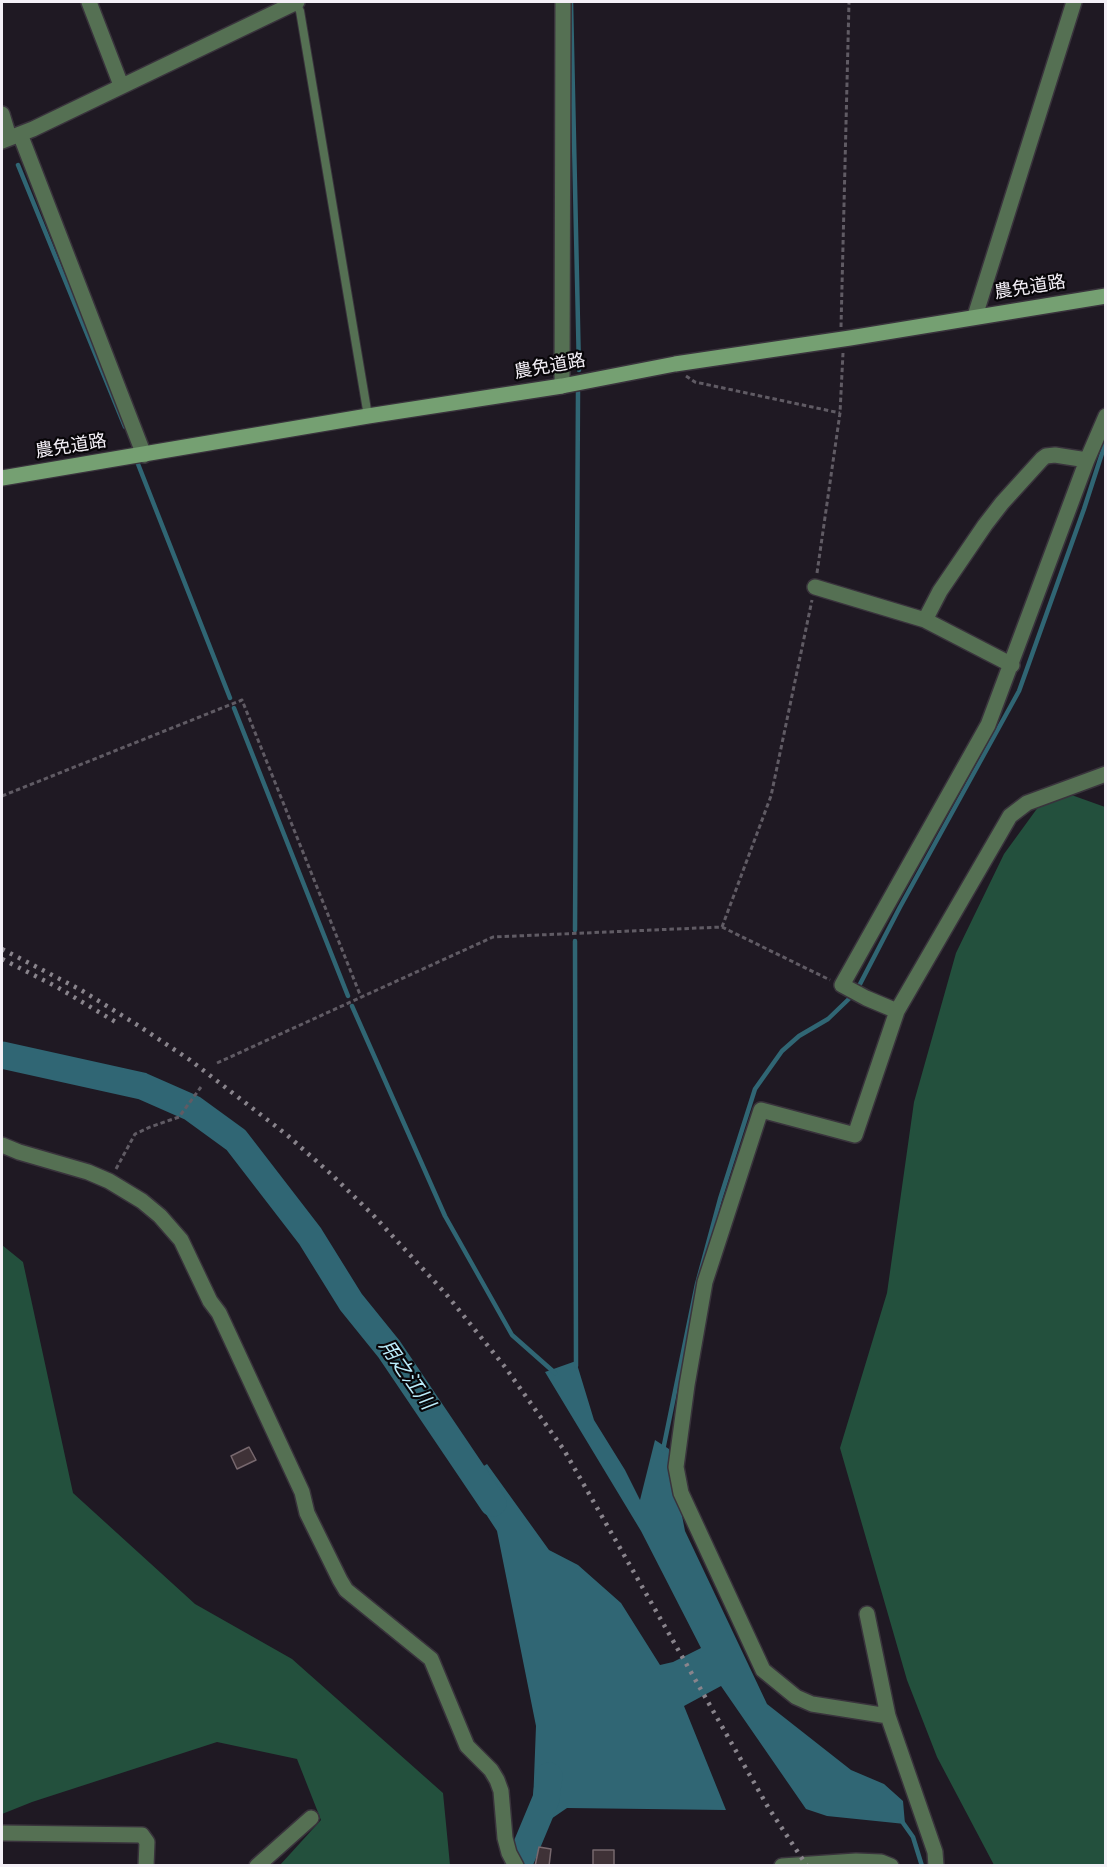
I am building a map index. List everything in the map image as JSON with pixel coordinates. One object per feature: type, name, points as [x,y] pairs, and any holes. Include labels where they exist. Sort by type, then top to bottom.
[{"type":"street","points":[[89,2],[121,85]]},
{"type":"street","points":[[10,137],[296,2]]},
{"type":"street","points":[[562,386],[563,2]]},
{"type":"street","points":[[975,316],[1074,2]]},
{"type":"street","points":[[2,114],[144,455]]},
{"type":"street","name":"農免道路","points":[[2,478],[368,416],[562,386],[675,364],[1106,296]]},
{"type":"street","points":[[895,1010],[866,998],[846,986],[980,743],[1012,665],[1087,460],[1106,416]]},
{"type":"street","points":[[925,620],[940,591],[985,525],[1042,459],[1055,455],[1087,460]]},
{"type":"street","points":[[815,586],[925,620],[1012,665]]},
{"type":"street","points":[[888,1716],[812,1704],[796,1697],[763,1670],[681,1493],[676,1467],[705,1282],[761,1110],[855,1135],[895,1010],[1010,816],[1027,803],[1106,774]]},
{"type":"street","points":[[2,1145],[88,1172],[109,1181],[142,1201],[160,1216],[181,1240],[210,1301],[219,1313],[229,1334],[302,1492],[307,1513],[340,1580],[346,1590],[431,1659],[467,1746],[491,1770],[497,1780],[501,1791],[508,1853],[516,1866]]},
{"type":"street","points":[[867,1614],[888,1716],[935,1852],[936,1866]]},
{"type":"street","points":[[257,1866],[311,1818]]},
{"type":"street","points":[[2,1833],[142,1835],[147,1842],[146,1866]]},
{"type":"street","points":[[782,1866],[856,1861],[881,1862],[891,1866]]},
{"type":"lane","points":[[296,2],[302,22],[368,416]]},
{"type":"path","points":[[722,927],[771,796],[815,586],[840,413],[846,338],[849,2]]},
{"type":"path","points":[[675,364],[681,373],[695,382],[840,413]]},
{"type":"path","points":[[2,796],[242,700],[361,997]]},
{"type":"path","points":[[217,1063],[493,937],[722,927],[846,986]]},
{"type":"path","points":[[109,1181],[135,1134],[179,1118],[201,1088]]},
{"type":"green space","points":[[1052,788],[1105,807],[1105,1865],[994,1865],[937,1757],[907,1680],[840,1448],[887,1293],[914,1102],[956,953],[1004,854]]},
{"type":"green space","points":[[2,1245],[23,1262],[73,1493],[195,1604],[292,1659],[443,1793],[450,1865],[280,1865],[321,1820],[297,1759],[217,1742],[32,1802],[2,1814]]},
{"type":"water","points":[[576,1361],[594,1420],[625,1470],[640,1500],[655,1440],[669,1449],[685,1531],[767,1704],[851,1770],[884,1784],[903,1801],[905,1824],[827,1816],[806,1809],[721,1686],[684,1706],[726,1810],[567,1808],[551,1819],[533,1804],[536,1726],[497,1531],[463,1479],[487,1464],[549,1550],[578,1565],[621,1603],[660,1665],[673,1662],[701,1648],[641,1531],[545,1372]]},
{"type":"building","points":[[249,1447],[256,1460],[237,1469],[231,1456]]},
{"type":"building","points":[[539,1847],[551,1849],[549,1866],[535,1866]]},
{"type":"building","points":[[593,1850],[614,1850],[614,1866],[593,1866]]},
{"type":"waterway","points":[[571,2],[579,370]]},
{"type":"waterway","points":[[18,165],[125,427]]},
{"type":"waterway","points":[[575,930],[578,392]]},
{"type":"waterway","points":[[859,986],[1019,691],[1106,441]]},
{"type":"waterway","points":[[138,464],[230,698]]},
{"type":"waterway","points":[[234,708],[348,996]]},
{"type":"waterway","points":[[575,941],[576,1366]]},
{"type":"waterway","points":[[663,1450],[697,1284],[720,1199],[755,1089],[782,1051],[799,1036],[828,1019],[853,995]]},
{"type":"waterway","points":[[352,1006],[445,1216],[512,1335],[555,1373]]},
{"type":"waterway","name":"用之江川","points":[[2,1055],[142,1086],[192,1108],[236,1140],[310,1236],[351,1302],[389,1349],[493,1503]]},
{"type":"waterway","name":"用之江川","points":[[518,1866],[546,1799],[549,1776]]},
{"type":"waterway","points":[[901,1820],[913,1837],[922,1866]]},
{"type":"railway","points":[[2,949],[81,990],[139,1026],[190,1060],[287,1135],[374,1216],[446,1294],[505,1367],[564,1450],[768,1807],[807,1866]]},
{"type":"railway","points":[[2,959],[57,987],[119,1024]]}]
